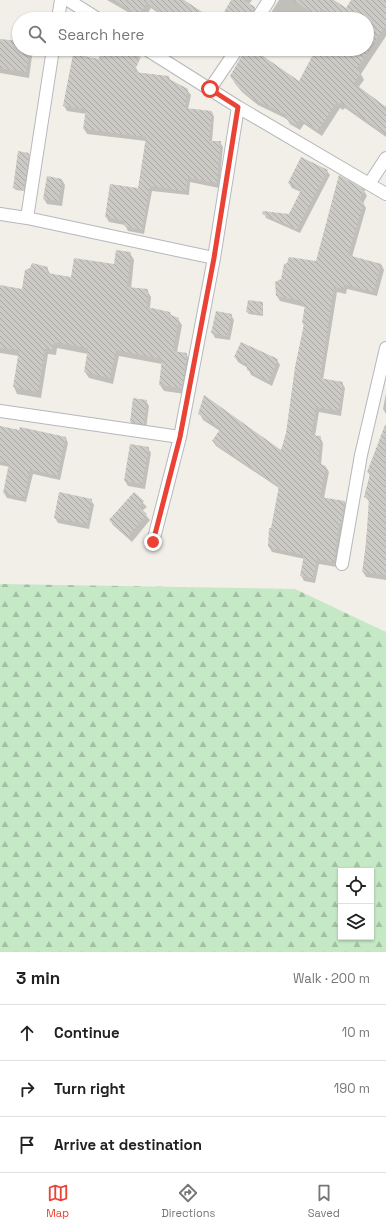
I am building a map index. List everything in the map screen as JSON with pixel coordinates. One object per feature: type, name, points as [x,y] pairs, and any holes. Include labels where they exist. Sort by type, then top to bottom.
[{"type":"street","points":[[59,12],[61,0]]},
{"type":"street","points":[[68,0],[87,12]]},
{"type":"street","points":[[261,12],[269,0]]},
{"type":"street","points":[[27,218],[52,56]]},
{"type":"street","points":[[157,56],[238,107],[386,194]]},
{"type":"street","points":[[210,89],[232,56]]},
{"type":"street","points":[[153,542],[180,437],[214,258],[238,107]]},
{"type":"street","points":[[369,184],[386,158]]},
{"type":"street","points":[[0,214],[27,218],[214,258]]},
{"type":"street","points":[[342,564],[361,455],[386,348]]},
{"type":"street","points":[[0,411],[180,437]]},
{"type":"green space","points":[[0,584],[295,589],[386,632],[386,952],[0,952]]},
{"type":"building","points":[[114,0],[184,0],[202,12],[160,12],[147,3],[141,12],[134,12]]},
{"type":"building","points":[[231,0],[243,0],[255,7],[253,12],[224,12]]},
{"type":"building","points":[[293,0],[334,0],[346,8],[351,0],[386,0],[386,25],[374,43],[374,12],[327,12],[322,9],[319,12],[311,12]]},
{"type":"building","points":[[0,39],[12,40],[12,56],[29,56],[26,72],[0,68]]},
{"type":"building","points":[[73,56],[83,56],[99,59],[100,56],[141,57],[134,72],[169,76],[169,79],[188,89],[185,108],[212,111],[209,141],[221,141],[217,183],[188,178],[186,191],[150,186],[142,230],[124,226],[125,221],[105,217],[110,184],[138,188],[146,137],[83,129],[86,109],[63,106]]},
{"type":"building","points":[[242,56],[263,56],[299,81],[312,56],[365,56],[356,69],[361,73],[354,83],[386,107],[386,134],[341,102],[340,104],[337,102],[318,130],[300,119],[296,125],[285,118],[287,115],[253,99],[237,86],[230,76]]},
{"type":"building","points":[[18,151],[29,153],[24,190],[13,188]]},
{"type":"building","points":[[301,157],[328,170],[297,229],[262,214],[263,211],[289,214],[301,190],[288,183]]},
{"type":"building","points":[[339,175],[365,190],[359,200],[364,202],[348,255],[381,264],[374,292],[344,284],[343,289],[334,287],[320,378],[343,382],[339,411],[316,407],[311,435],[321,436],[318,463],[326,466],[320,497],[345,501],[341,524],[339,524],[334,562],[317,559],[313,578],[300,576],[304,555],[268,547],[269,528],[271,528],[279,486],[212,441],[221,428],[198,414],[204,395],[281,450],[286,433],[295,367],[304,324],[302,323],[305,305],[302,304],[303,301],[276,296],[275,282],[281,279],[284,264],[287,263],[289,257],[316,261]]},
{"type":"building","points":[[47,176],[62,179],[59,201],[43,199]]},
{"type":"building","points":[[116,250],[131,252],[127,287],[148,289],[147,307],[170,312],[171,315],[179,318],[173,351],[187,353],[182,388],[159,385],[162,359],[116,350],[110,378],[84,372],[88,348],[54,342],[52,350],[45,348],[38,392],[13,387],[19,350],[0,348],[0,285],[22,289],[25,270],[30,268],[32,263],[48,267],[47,273],[71,277],[74,258],[114,264]]},
{"type":"building","points":[[248,300],[263,302],[262,314],[246,312]]},
{"type":"building","points":[[216,311],[232,314],[227,336],[211,333]]},
{"type":"building","points":[[241,342],[278,359],[269,381],[247,370],[247,364],[234,357]]},
{"type":"building","points":[[133,398],[147,400],[144,424],[130,422]]},
{"type":"building","points":[[385,425],[385,575],[362,572],[366,545],[369,498],[364,497],[370,474],[367,472]]},
{"type":"building","points":[[0,426],[19,430],[20,427],[66,437],[57,476],[30,469],[24,498],[3,493],[9,463],[0,461]]},
{"type":"building","points":[[130,444],[149,447],[142,484],[124,481]]},
{"type":"building","points":[[59,492],[92,499],[87,524],[54,518]]},
{"type":"building","points":[[134,492],[144,501],[139,507],[147,514],[128,537],[109,520]]},
{"type":"route","points":[[153,542],[180,437],[214,258],[238,107],[210,89]]}]
